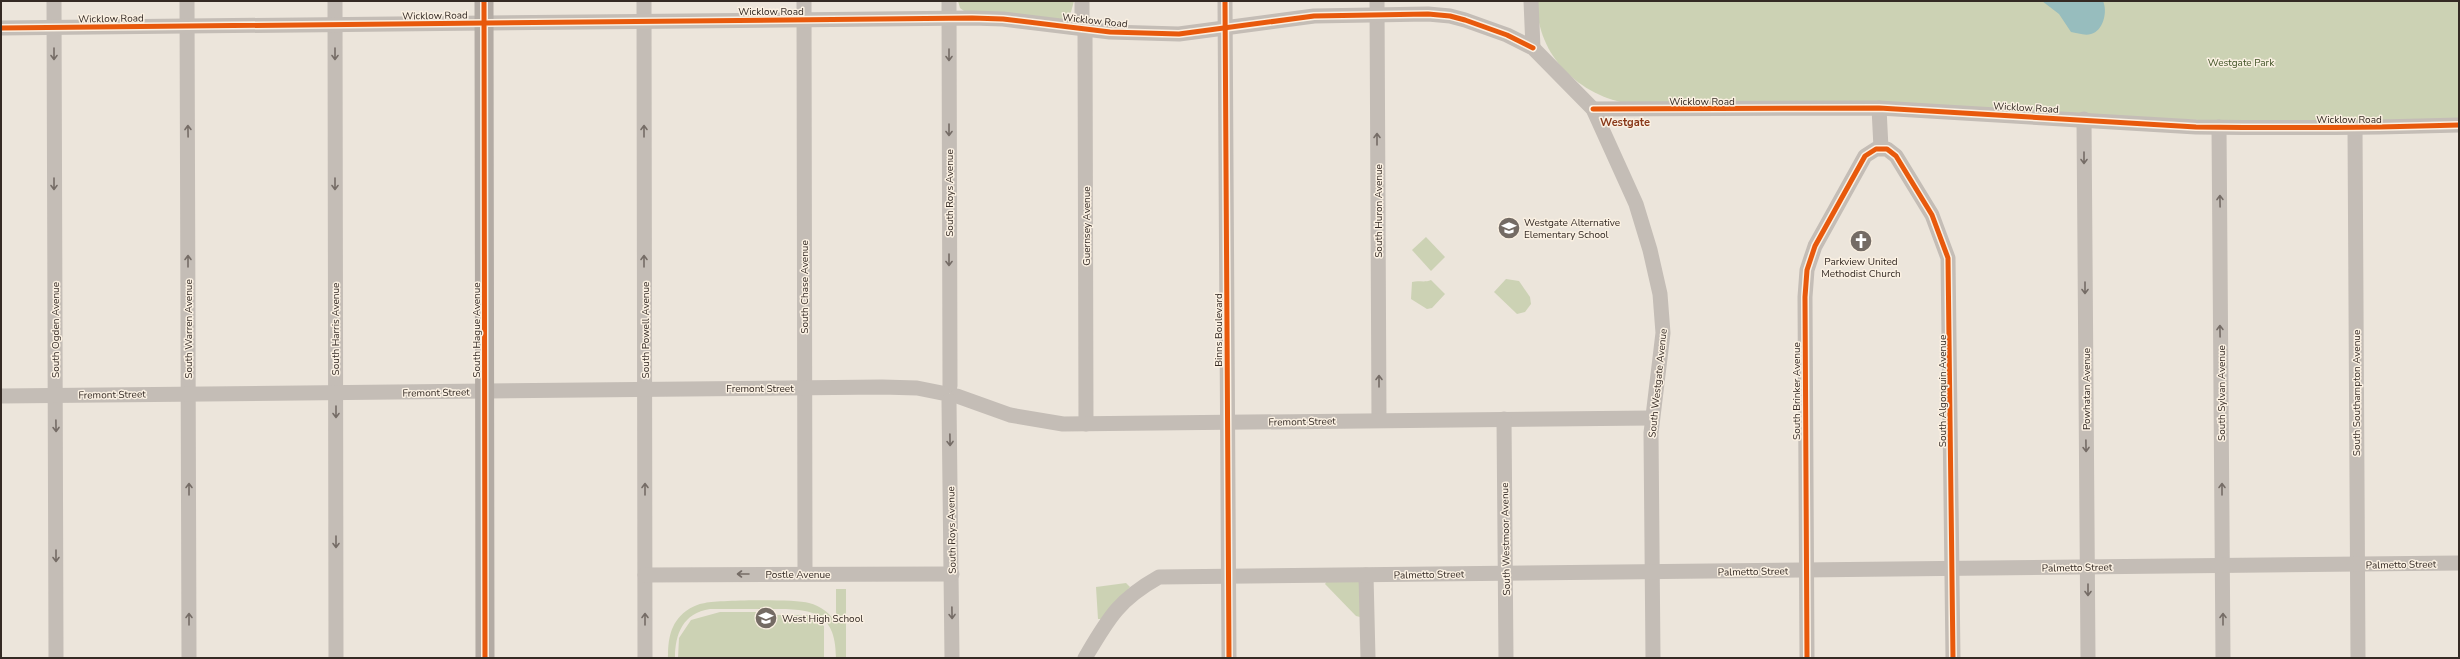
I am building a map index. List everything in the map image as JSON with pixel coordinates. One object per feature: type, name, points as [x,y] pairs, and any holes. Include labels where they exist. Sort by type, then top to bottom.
[{"type":"main road","name":"South Hague Avenue","points":[[484,1],[485,658]]},
{"type":"street","name":"South Ogden Avenue","points":[[54,1],[56,658]]},
{"type":"street","name":"South Warren Avenue","points":[[187,1],[189,658]]},
{"type":"street","name":"South Harris Avenue","points":[[335,1],[336,658]]},
{"type":"street","name":"South Powell Avenue","points":[[644,1],[645,658]]},
{"type":"street","name":"South Chase Avenue","points":[[804,1],[805,574]]},
{"type":"street","name":"South Roys Avenue","points":[[949,1],[949,394],[952,658]]},
{"type":"street","name":"Guernsey Avenue","points":[[1082,1],[1084,28],[1086,424]]},
{"type":"street","name":"Binns Boulevard","points":[[1225,1],[1229,658]]},
{"type":"street","points":[[1531,1],[1533,48]]},
{"type":"street","name":"Wicklow Road","points":[[1,28],[949,18],[1003,19],[1110,32],[1178,34],[1225,29],[1377,7],[1450,16],[1507,35],[1533,48]]},
{"type":"street","name":"South Huron Avenue","points":[[1377,7],[1379,420]]},
{"type":"street","name":"South Westgate Avenue","points":[[1533,48],[1593,109],[1636,204],[1650,250],[1660,294],[1663,333],[1660,368],[1652,418],[1653,658]]},
{"type":"street","name":"Wicklow Road","points":[[1593,109],[1880,108],[2219,127],[2355,128],[2459,125]]},
{"type":"street","points":[[1880,108],[1881,148]]},
{"type":"street","name":"Powhatan Avenue","points":[[2084,120],[2088,658]]},
{"type":"street","name":"South Sylvan Avenue","points":[[2219,127],[2223,658]]},
{"type":"street","name":"South Southampton Avenue","points":[[2355,128],[2358,658]]},
{"type":"street","name":"South Algonquin Avenue","points":[[1881,148],[1887,149],[1896,156],[1935,221],[1948,258],[1953,658]]},
{"type":"street","name":"South Brinker Avenue","points":[[1807,658],[1804,297],[1807,270],[1815,246],[1865,156],[1876,149],[1881,148]]},
{"type":"street","name":"Fremont Street","points":[[1,396],[645,389],[917,388],[949,394],[1021,417],[1063,424],[1652,418]]},
{"type":"street","name":"South Westmoor Avenue","points":[[1504,419],[1506,658]]},
{"type":"street","name":"Palmetto Street","points":[[1089,654],[1111,614],[1141,587],[1159,577],[2459,563]]},
{"type":"street","name":"Postle Avenue","points":[[645,574],[952,574]]},
{"type":"street","points":[[1366,575],[1368,658]]},
{"type":"green space","points":[[958,1],[1074,1],[1071,12],[1062,20],[964,11],[960,8]]},
{"type":"green space","name":"Westgate Park","points":[[1537,1],[2459,1],[2459,121],[2340,124],[1630,104],[1611,99],[1594,92],[1578,82],[1564,70],[1544,39],[1539,21]]},
{"type":"green space","points":[[1426,237],[1445,257],[1431,271],[1412,250]]},
{"type":"green space","points":[[1506,279],[1519,281],[1530,297],[1531,304],[1525,312],[1517,314],[1494,292]]},
{"type":"green space","points":[[1431,280],[1445,294],[1432,308],[1427,309],[1411,299],[1412,282]]},
{"type":"green space","points":[[1327,581],[1361,582],[1360,617],[1356,616],[1325,584]]},
{"type":"green space","points":[[1126,583],[1130,587],[1102,619],[1098,619],[1096,587]]},
{"type":"green space","points":[[836,589],[846,589],[846,658],[836,658],[835,642],[831,630],[825,621],[817,615],[808,612],[783,609],[710,609],[701,611],[687,620],[679,633],[675,649],[675,658],[668,658],[669,638],[673,626],[681,616],[695,606],[705,603],[726,601],[774,600],[801,602],[813,604],[821,608],[836,622]]},
{"type":"green space","points":[[720,612],[772,612],[772,615],[810,615],[824,626],[824,658],[678,658],[679,638],[691,620]]},
{"type":"water","points":[[2042,1],[2103,1],[2105,15],[2099,29],[2089,35],[2084,35],[2071,32],[2059,14]]},
{"type":"cycle path","points":[[484,1],[485,658]]},
{"type":"cycle path","points":[[1225,1],[1229,658]]},
{"type":"cycle path","points":[[1,28],[972,18],[1003,19],[1110,32],[1179,34],[1314,16],[1428,14],[1450,16],[1465,20],[1507,35],[1533,48]]},
{"type":"cycle path","points":[[1593,109],[1879,108],[2196,127],[2328,128],[2459,125]]},
{"type":"cycle path","points":[[1807,658],[1805,297],[1807,270],[1815,246],[1865,156],[1876,149],[1887,149],[1896,156],[1932,215],[1948,258],[1953,658]]},
{"type":"place","name":"Westgate Alternative Elementary School","points":[[1509,228]]},
{"type":"place","name":"Parkview United Methodist Church","points":[[1861,241]]},
{"type":"place","name":"West High School","points":[[766,618]]},
{"type":"district","name":"Westgate","points":[[1625,122]]}]
